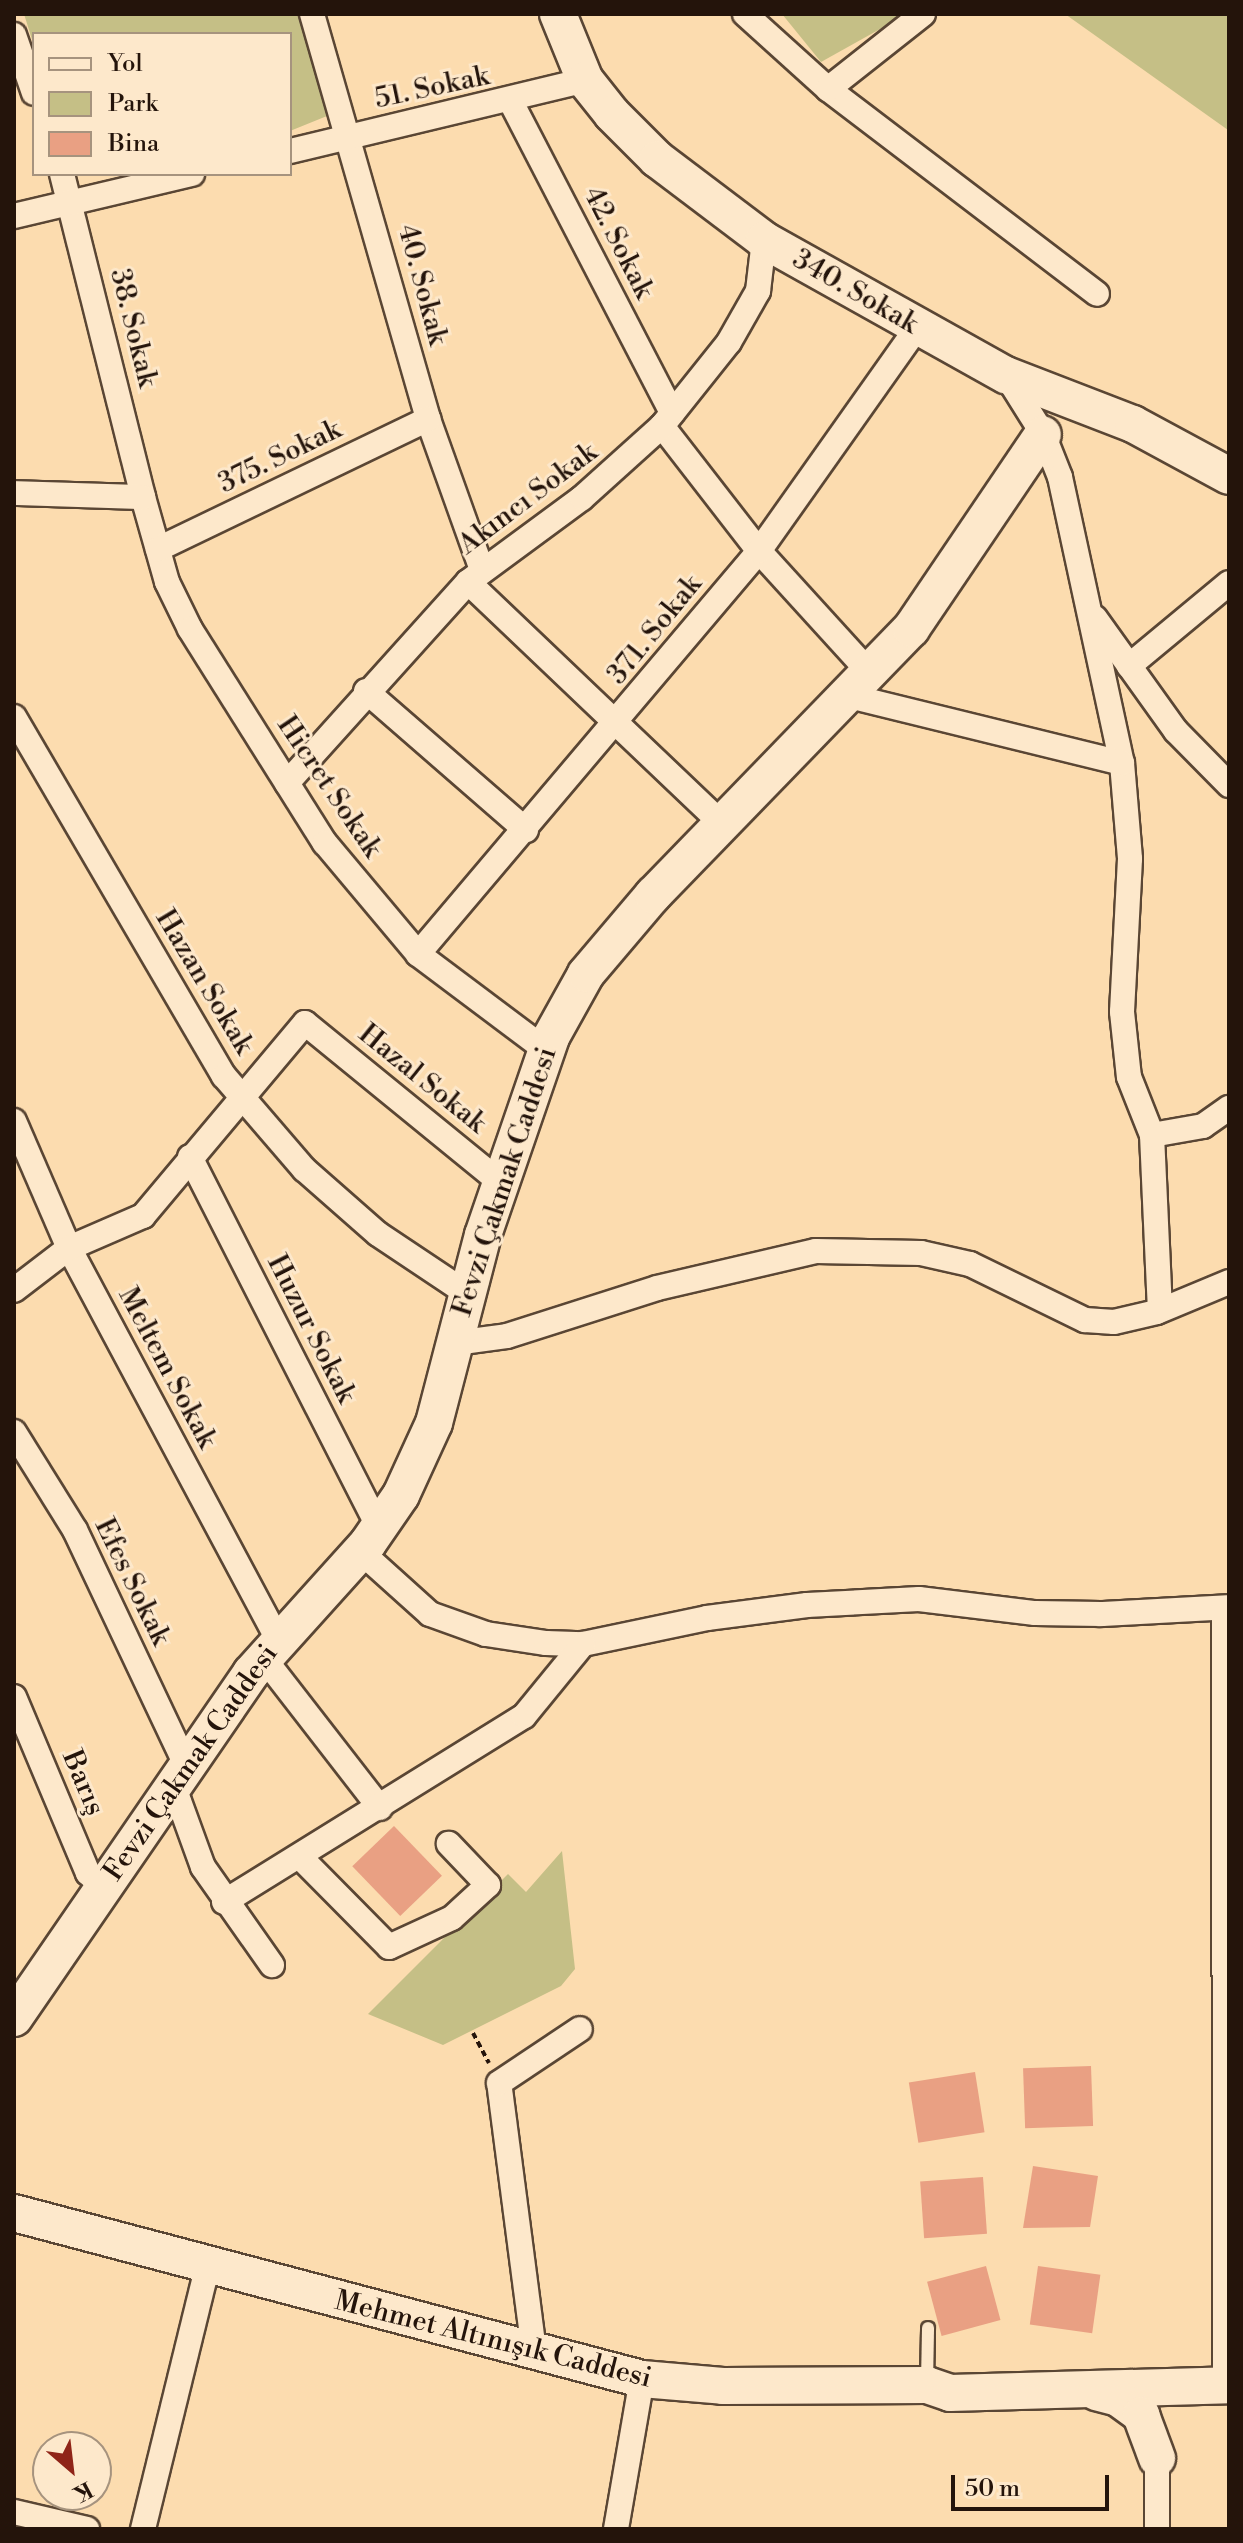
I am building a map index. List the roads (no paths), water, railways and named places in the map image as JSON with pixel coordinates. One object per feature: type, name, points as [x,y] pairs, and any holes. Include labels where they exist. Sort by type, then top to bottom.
[{"type":"street","name":"40. Sokak","points":[[312,14],[475,576]]},
{"type":"street","name":"340. Sokak","points":[[558,14],[585,80],[657,159],[764,240],[1006,375],[1133,424],[1229,476]]},
{"type":"street","points":[[745,14],[828,89],[1097,294]]},
{"type":"street","points":[[828,89],[923,14]]},
{"type":"street","points":[[14,35],[32,87]]},
{"type":"street","name":"51. Sokak","points":[[292,151],[511,102],[585,80]]},
{"type":"street","name":"42. Sokak","points":[[511,102],[667,420],[759,551],[860,685]]},
{"type":"street","name":"38. Sokak","points":[[63,176],[72,202],[143,497]]},
{"type":"street","points":[[14,216],[183,176]]},
{"type":"street","name":"Akıncı Sokak","points":[[287,783],[366,691],[475,576],[582,498],[667,420],[729,342],[758,291],[764,240]]},
{"type":"street","name":"371. Sokak","points":[[418,954],[616,725],[759,551],[917,328]]},
{"type":"street","points":[[1006,375],[1043,434],[1060,477],[1122,763],[1130,859],[1122,1012],[1129,1077],[1152,1135],[1160,1310]]},
{"type":"street","name":"375. Sokak","points":[[158,549],[428,419]]},
{"type":"street","name":"Fevzi Çakmak Caddesi","points":[[14,2018],[176,1776],[270,1648],[369,1540],[421,1456],[501,1183],[547,1051],[586,974],[722,824],[911,629],[1043,434]]},
{"type":"street","points":[[14,493],[143,497]]},
{"type":"street","name":"Hicret Sokak","points":[[143,497],[158,549],[190,629],[325,843],[418,954],[547,1051]]},
{"type":"street","points":[[475,576],[616,725],[722,824]]},
{"type":"street","points":[[1129,666],[1229,583]]},
{"type":"street","points":[[1089,610],[1176,731],[1229,785]]},
{"type":"street","points":[[860,685],[1122,763]]},
{"type":"street","points":[[366,691],[526,830]]},
{"type":"street","name":"Hazan Sokak","points":[[14,717],[224,1076],[242,1093],[304,1169],[378,1234],[468,1294]]},
{"type":"street","name":"Hazal Sokak","points":[[242,1093],[305,1023],[501,1183]]},
{"type":"street","points":[[14,1290],[69,1248],[143,1216],[242,1093]]},
{"type":"street","points":[[1152,1135],[1203,1126],[1229,1108]]},
{"type":"street","name":"Meltem Sokak","points":[[14,1121],[69,1248],[270,1648],[380,1808]]},
{"type":"street","name":"Huzur Sokak","points":[[190,1157],[369,1540]]},
{"type":"street","points":[[455,1343],[507,1336],[657,1288],[816,1251],[921,1253],[970,1264],[1085,1320],[1114,1322],[1160,1310],[1229,1282]]},
{"type":"street","name":"Efes Sokak","points":[[14,1432],[75,1530],[176,1776],[179,1801],[203,1867],[224,1902],[272,1965]]},
{"type":"street","points":[[369,1540],[430,1614],[486,1634],[583,1644],[707,1618],[807,1605],[919,1599],[1035,1613],[1101,1614],[1227,1607],[1228,2373]]},
{"type":"street","points":[[224,1902],[301,1858],[524,1716],[583,1644]]},
{"type":"street","name":"Barış","points":[[14,1697],[88,1873],[103,1887]]},
{"type":"street","points":[[301,1858],[389,1947],[452,1918],[488,1885],[449,1844]]},
{"type":"street","points":[[534,2351],[499,2083],[580,2029]]},
{"type":"street","name":"Mehmet Altınışık Caddesi","points":[[14,2213],[161,2256],[642,2379],[723,2386],[927,2385],[950,2393],[1046,2391],[1156,2377]]},
{"type":"street","name":"Mehmet Altınışık Caddesi","points":[[14,2229],[161,2256]]},
{"type":"street","points":[[143,2529],[207,2268]]},
{"type":"street","name":"Mehmet Altınışık Caddesi","points":[[927,2385],[953,2374],[1156,2377],[1228,2373]]},
{"type":"street","points":[[1156,2377],[1157,2529]]},
{"type":"street","points":[[616,2529],[642,2379]]},
{"type":"street","points":[[1046,2391],[1101,2392],[1129,2404],[1141,2415],[1157,2458]]},
{"type":"street","points":[[14,2512],[87,2529]]},
{"type":"lane","points":[[927,2385],[928,2328]]}]
